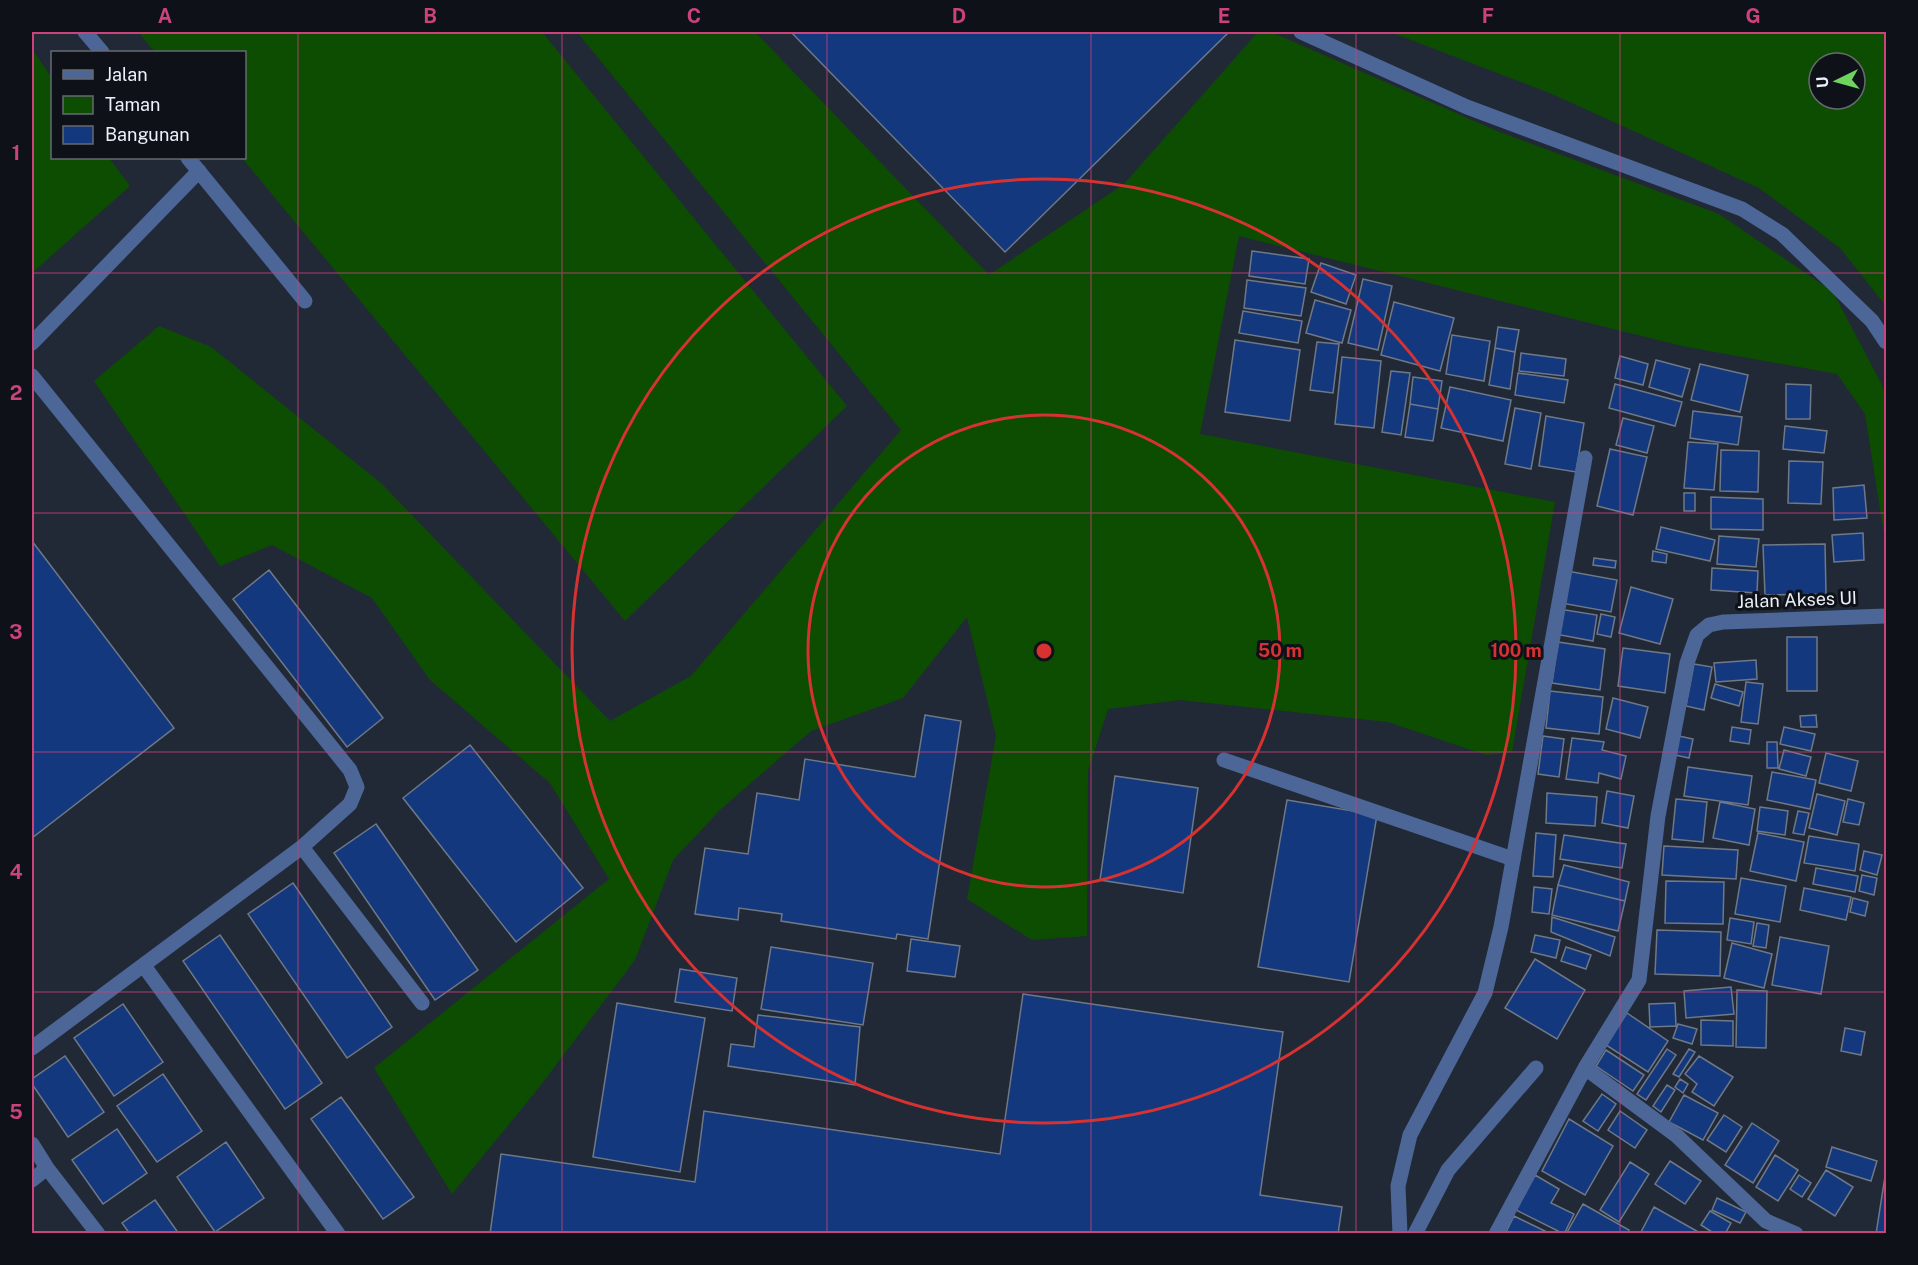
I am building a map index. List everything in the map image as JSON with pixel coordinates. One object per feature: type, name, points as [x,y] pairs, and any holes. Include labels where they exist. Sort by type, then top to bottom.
[{"type":"street","points":[[85,32],[101,51]]},
{"type":"street","points":[[1300,32],[1467,107],[1742,209],[1782,234],[1872,321],[1887,342]]},
{"type":"street","points":[[189,159],[305,301]]},
{"type":"street","points":[[32,343],[199,171]]},
{"type":"street","points":[[32,376],[350,770],[357,787],[350,804],[302,848],[32,1048]]},
{"type":"street","points":[[1400,1233],[1398,1186],[1410,1135],[1485,993],[1513,859],[1585,458]]},
{"type":"street","name":"Jalan Akses UI","points":[[1585,1068],[1639,980],[1658,816],[1687,663],[1697,635],[1708,625],[1724,622],[1887,616]]},
{"type":"street","points":[[1224,760],[1513,859]]},
{"type":"street","points":[[302,848],[422,1003]]},
{"type":"street","points":[[144,966],[338,1233]]},
{"type":"street","points":[[1415,1233],[1448,1170],[1536,1068]]},
{"type":"street","points":[[1496,1233],[1585,1068],[1677,1136],[1766,1221],[1796,1233]]},
{"type":"street","points":[[32,1144],[47,1168],[98,1233]]},
{"type":"street","points":[[32,1180],[47,1168]]},
{"type":"green space","points":[[138,32],[542,32],[847,406],[625,621],[243,159],[246,159],[246,51],[154,51]]},
{"type":"green space","points":[[577,32],[755,32],[989,275],[1124,184],[1258,32],[1271,32],[1497,131],[1719,214],[1833,292],[1882,385],[1886,399],[1886,547],[1865,414],[1837,374],[1682,346],[1239,236],[1200,434],[1555,502],[1512,752],[1486,755],[1388,722],[1180,700],[1108,709],[1088,771],[1087,936],[1032,940],[967,899],[996,736],[967,617],[903,698],[811,731],[721,809],[673,860],[635,960],[541,1085],[452,1194],[374,1068],[609,879],[550,783],[430,680],[372,598],[272,545],[220,566],[94,381],[159,326],[211,347],[381,483],[610,721],[691,676],[901,430]]},
{"type":"green space","points":[[1390,32],[1886,32],[1886,306],[1840,248],[1759,188],[1552,94]]},
{"type":"green space","points":[[32,49],[51,77],[51,159],[110,159],[130,186],[32,273]]},
{"type":"building","points":[[791,32],[1229,32],[1005,252]]},
{"type":"building","points":[[1252,251],[1309,259],[1305,284],[1249,276]]},
{"type":"building","points":[[1321,263],[1356,275],[1346,304],[1311,292]]},
{"type":"building","points":[[1363,279],[1392,286],[1378,350],[1348,343]]},
{"type":"building","points":[[1247,280],[1306,288],[1301,316],[1244,308]]},
{"type":"building","points":[[1315,300],[1351,310],[1342,343],[1306,333]]},
{"type":"building","points":[[1394,302],[1454,318],[1440,371],[1381,355]]},
{"type":"building","points":[[1243,311],[1302,321],[1298,343],[1239,333]]},
{"type":"building","points":[[1498,327],[1519,330],[1515,352],[1495,348]]},
{"type":"building","points":[[1452,335],[1490,341],[1484,381],[1446,374]]},
{"type":"building","points":[[1235,340],[1300,350],[1290,421],[1225,412]]},
{"type":"building","points":[[1317,342],[1339,344],[1333,393],[1310,390]]},
{"type":"building","points":[[1495,348],[1515,352],[1510,389],[1489,385]]},
{"type":"building","points":[[1521,353],[1566,359],[1564,376],[1519,371]]},
{"type":"building","points":[[1620,356],[1648,364],[1643,385],[1615,378]]},
{"type":"building","points":[[1342,357],[1381,361],[1374,428],[1335,424]]},
{"type":"building","points":[[1656,360],[1690,369],[1682,397],[1649,387]]},
{"type":"building","points":[[1700,364],[1748,375],[1740,412],[1691,400]]},
{"type":"building","points":[[1391,371],[1410,373],[1401,435],[1382,432]]},
{"type":"building","points":[[1518,373],[1568,380],[1564,403],[1515,395]]},
{"type":"building","points":[[1413,377],[1442,381],[1438,409],[1410,404]]},
{"type":"building","points":[[1615,384],[1682,402],[1675,426],[1609,408]]},
{"type":"building","points":[[1786,384],[1811,385],[1810,419],[1786,419]]},
{"type":"building","points":[[1450,387],[1511,400],[1503,441],[1441,428]]},
{"type":"building","points":[[1410,404],[1438,409],[1433,441],[1405,437]]},
{"type":"building","points":[[1515,408],[1541,413],[1531,469],[1505,464]]},
{"type":"building","points":[[1693,411],[1742,417],[1738,445],[1690,438]]},
{"type":"building","points":[[1546,416],[1584,423],[1576,472],[1539,466]]},
{"type":"building","points":[[1623,418],[1654,426],[1647,453],[1616,445]]},
{"type":"building","points":[[1785,426],[1827,431],[1824,453],[1783,449]]},
{"type":"building","points":[[1688,442],[1718,444],[1714,490],[1684,488]]},
{"type":"building","points":[[1610,449],[1647,457],[1633,515],[1597,506]]},
{"type":"building","points":[[1721,450],[1759,451],[1758,492],[1720,491]]},
{"type":"building","points":[[1789,461],[1823,462],[1821,504],[1788,503]]},
{"type":"building","points":[[1864,485],[1867,518],[1834,520],[1833,488]]},
{"type":"building","points":[[1684,493],[1695,493],[1695,511],[1684,511]]},
{"type":"building","points":[[1711,497],[1763,499],[1763,530],[1711,529]]},
{"type":"building","points":[[1661,527],[1715,540],[1710,561],[1656,549]]},
{"type":"building","points":[[1863,533],[1864,560],[1834,562],[1832,535]]},
{"type":"building","points":[[1719,536],[1759,539],[1756,567],[1717,564]]},
{"type":"building","points":[[32,541],[174,728],[32,838]]},
{"type":"building","points":[[1825,544],[1826,594],[1765,595],[1763,545]]},
{"type":"building","points":[[1653,551],[1667,554],[1666,563],[1652,561]]},
{"type":"building","points":[[1594,558],[1616,561],[1615,568],[1593,565]]},
{"type":"building","points":[[1712,568],[1758,571],[1757,593],[1711,590]]},
{"type":"building","points":[[269,570],[383,718],[347,747],[233,599]]},
{"type":"building","points":[[1567,571],[1617,580],[1611,612],[1561,603]]},
{"type":"building","points":[[1631,587],[1673,599],[1660,644],[1619,633]]},
{"type":"building","points":[[1559,609],[1597,615],[1593,641],[1555,634]]},
{"type":"building","points":[[1601,614],[1615,617],[1611,637],[1597,634]]},
{"type":"building","points":[[1787,637],[1817,637],[1817,691],[1787,691]]},
{"type":"building","points":[[1558,642],[1605,649],[1600,690],[1552,683]]},
{"type":"building","points":[[1623,648],[1670,654],[1665,693],[1618,686]]},
{"type":"building","points":[[1756,660],[1757,679],[1716,682],[1714,663]]},
{"type":"building","points":[[1694,664],[1712,667],[1704,710],[1686,706]]},
{"type":"building","points":[[1746,682],[1763,684],[1758,724],[1741,722]]},
{"type":"building","points":[[1715,684],[1743,692],[1739,706],[1711,698]]},
{"type":"building","points":[[1550,691],[1603,697],[1599,734],[1546,728]]},
{"type":"building","points":[[1613,698],[1648,707],[1640,738],[1606,729]]},
{"type":"building","points":[[925,715],[961,721],[928,939],[897,934],[896,939],[781,921],[782,914],[739,908],[738,920],[695,914],[705,848],[748,854],[757,793],[799,800],[805,759],[915,777]]},
{"type":"building","points":[[1816,715],[1817,727],[1801,727],[1800,716]]},
{"type":"building","points":[[1732,727],[1751,730],[1749,744],[1730,741]]},
{"type":"building","points":[[1784,727],[1815,734],[1811,751],[1780,744]]},
{"type":"building","points":[[1543,736],[1564,739],[1559,777],[1538,774]]},
{"type":"building","points":[[1679,736],[1693,739],[1689,758],[1675,755]]},
{"type":"building","points":[[1572,738],[1604,742],[1602,750],[1626,756],[1621,779],[1599,773],[1598,783],[1566,779]]},
{"type":"building","points":[[1767,742],[1777,742],[1778,768],[1767,768]]},
{"type":"building","points":[[470,745],[583,888],[516,942],[403,798]]},
{"type":"building","points":[[1784,750],[1811,757],[1806,776],[1779,769]]},
{"type":"building","points":[[1826,753],[1858,761],[1851,791],[1819,783]]},
{"type":"building","points":[[1688,767],[1752,776],[1748,805],[1684,796]]},
{"type":"building","points":[[1772,772],[1816,780],[1810,809],[1767,800]]},
{"type":"building","points":[[1115,776],[1198,788],[1183,893],[1100,880]]},
{"type":"building","points":[[1607,791],[1634,796],[1628,828],[1602,823]]},
{"type":"building","points":[[1547,793],[1597,797],[1595,826],[1546,823]]},
{"type":"building","points":[[1817,794],[1845,801],[1837,835],[1809,828]]},
{"type":"building","points":[[1676,799],[1707,802],[1703,842],[1672,839]]},
{"type":"building","points":[[1848,799],[1864,803],[1859,825],[1843,822]]},
{"type":"building","points":[[1287,800],[1377,815],[1349,982],[1258,967]]},
{"type":"building","points":[[1720,802],[1755,809],[1749,845],[1713,838]]},
{"type":"building","points":[[1760,807],[1788,811],[1785,835],[1757,831]]},
{"type":"building","points":[[1798,811],[1809,813],[1804,835],[1793,833]]},
{"type":"building","points":[[376,824],[478,970],[435,1000],[334,853]]},
{"type":"building","points":[[1536,833],[1556,835],[1553,877],[1533,876]]},
{"type":"building","points":[[1758,833],[1804,842],[1796,881],[1750,871]]},
{"type":"building","points":[[1564,835],[1626,844],[1622,868],[1560,859]]},
{"type":"building","points":[[1809,836],[1859,844],[1855,871],[1804,863]]},
{"type":"building","points":[[1664,846],[1738,850],[1736,879],[1662,875]]},
{"type":"building","points":[[1864,851],[1882,855],[1877,875],[1860,870]]},
{"type":"building","points":[[1564,865],[1629,882],[1625,901],[1558,885]]},
{"type":"building","points":[[1816,868],[1858,876],[1855,892],[1813,884]]},
{"type":"building","points":[[1862,875],[1877,878],[1874,895],[1859,891]]},
{"type":"building","points":[[1741,878],[1786,886],[1780,922],[1735,914]]},
{"type":"building","points":[[1666,881],[1724,882],[1723,924],[1665,923]]},
{"type":"building","points":[[293,883],[392,1027],[347,1058],[248,914]]},
{"type":"building","points":[[1558,885],[1625,901],[1618,931],[1552,915]]},
{"type":"building","points":[[1534,887],[1552,889],[1549,914],[1532,912]]},
{"type":"building","points":[[1804,888],[1851,897],[1846,920],[1800,910]]},
{"type":"building","points":[[1853,898],[1868,902],[1865,916],[1850,912]]},
{"type":"building","points":[[1552,917],[1615,937],[1610,956],[1551,932]]},
{"type":"building","points":[[1730,918],[1754,922],[1751,944],[1727,940]]},
{"type":"building","points":[[1757,923],[1769,925],[1766,948],[1753,946]]},
{"type":"building","points":[[1657,930],[1721,932],[1720,976],[1655,974]]},
{"type":"building","points":[[220,935],[322,1083],[285,1109],[183,961]]},
{"type":"building","points":[[1535,935],[1560,940],[1556,958],[1531,952]]},
{"type":"building","points":[[1780,937],[1829,946],[1821,994],[1772,985]]},
{"type":"building","points":[[911,939],[960,946],[955,977],[907,971]]},
{"type":"building","points":[[1732,943],[1772,954],[1764,988],[1724,978]]},
{"type":"building","points":[[771,947],[873,963],[863,1025],[761,1009]]},
{"type":"building","points":[[1566,947],[1591,955],[1586,969],[1561,961]]},
{"type":"building","points":[[1535,959],[1585,990],[1557,1039],[1505,1008]]},
{"type":"building","points":[[680,969],[737,978],[732,1011],[675,1002]]},
{"type":"building","points":[[1731,987],[1734,1014],[1686,1018],[1684,991]]},
{"type":"building","points":[[1737,990],[1767,991],[1766,1048],[1736,1047]]},
{"type":"building","points":[[1023,994],[1283,1032],[1260,1195],[1342,1207],[1338,1234],[490,1234],[501,1154],[695,1182],[704,1111],[1000,1154]]},
{"type":"building","points":[[617,1003],[705,1018],[680,1172],[593,1157]]},
{"type":"building","points":[[1675,1003],[1676,1026],[1650,1027],[1649,1004]]},
{"type":"building","points":[[123,1004],[163,1062],[114,1096],[74,1038]]},
{"type":"building","points":[[1627,1013],[1668,1041],[1648,1072],[1606,1045]]},
{"type":"building","points":[[758,1015],[860,1027],[855,1085],[728,1066],[731,1044],[754,1047]]},
{"type":"building","points":[[1701,1020],[1733,1021],[1733,1046],[1701,1045]]},
{"type":"building","points":[[1678,1024],[1697,1029],[1692,1044],[1673,1038]]},
{"type":"building","points":[[1845,1028],[1865,1032],[1861,1055],[1841,1051]]},
{"type":"building","points":[[1667,1049],[1676,1055],[1646,1100],[1637,1094]]},
{"type":"building","points":[[1689,1049],[1695,1052],[1679,1077],[1673,1074]]},
{"type":"building","points":[[1606,1050],[1644,1075],[1633,1091],[1596,1066]]},
{"type":"building","points":[[65,1056],[104,1112],[68,1137],[32,1084],[32,1079]]},
{"type":"building","points":[[1699,1056],[1733,1077],[1714,1106],[1692,1092],[1697,1084],[1685,1074]]},
{"type":"building","points":[[163,1074],[202,1131],[157,1162],[117,1106]]},
{"type":"building","points":[[1680,1079],[1688,1084],[1683,1093],[1675,1087]]},
{"type":"building","points":[[1667,1085],[1675,1090],[1661,1112],[1653,1106]]},
{"type":"building","points":[[1602,1094],[1616,1104],[1598,1131],[1583,1121]]},
{"type":"building","points":[[1684,1095],[1718,1113],[1703,1140],[1669,1122]]},
{"type":"building","points":[[341,1097],[414,1197],[383,1219],[311,1119]]},
{"type":"building","points":[[1620,1111],[1647,1130],[1635,1148],[1608,1130]]},
{"type":"building","points":[[1724,1115],[1742,1127],[1726,1152],[1707,1140]]},
{"type":"building","points":[[1569,1119],[1613,1146],[1585,1195],[1542,1171]]},
{"type":"building","points":[[1752,1123],[1779,1141],[1753,1183],[1725,1165]]},
{"type":"building","points":[[117,1129],[147,1173],[103,1204],[72,1160]]},
{"type":"building","points":[[226,1142],[264,1198],[215,1232],[177,1177]]},
{"type":"building","points":[[1832,1147],[1877,1161],[1871,1181],[1826,1167]]},
{"type":"building","points":[[1775,1155],[1798,1170],[1778,1201],[1756,1187]]},
{"type":"building","points":[[1670,1161],[1701,1181],[1685,1204],[1655,1184]]},
{"type":"building","points":[[1630,1162],[1649,1174],[1619,1222],[1600,1210]]},
{"type":"building","points":[[1826,1170],[1853,1187],[1835,1216],[1808,1199]]},
{"type":"building","points":[[1886,1170],[1886,1234],[1876,1234]]},
{"type":"building","points":[[1535,1175],[1559,1189],[1551,1203],[1574,1214],[1564,1234],[1516,1210]]},
{"type":"building","points":[[1799,1175],[1811,1183],[1802,1197],[1790,1189]]},
{"type":"building","points":[[1717,1198],[1746,1212],[1740,1223],[1712,1210]]},
{"type":"building","points":[[155,1200],[179,1234],[130,1234],[122,1223]]},
{"type":"building","points":[[1583,1204],[1629,1230],[1627,1234],[1566,1234]]},
{"type":"building","points":[[1654,1207],[1702,1234],[1640,1234]]},
{"type":"building","points":[[1710,1211],[1731,1223],[1725,1234],[1715,1234],[1701,1225]]},
{"type":"building","points":[[1514,1216],[1551,1234],[1505,1234]]}]
